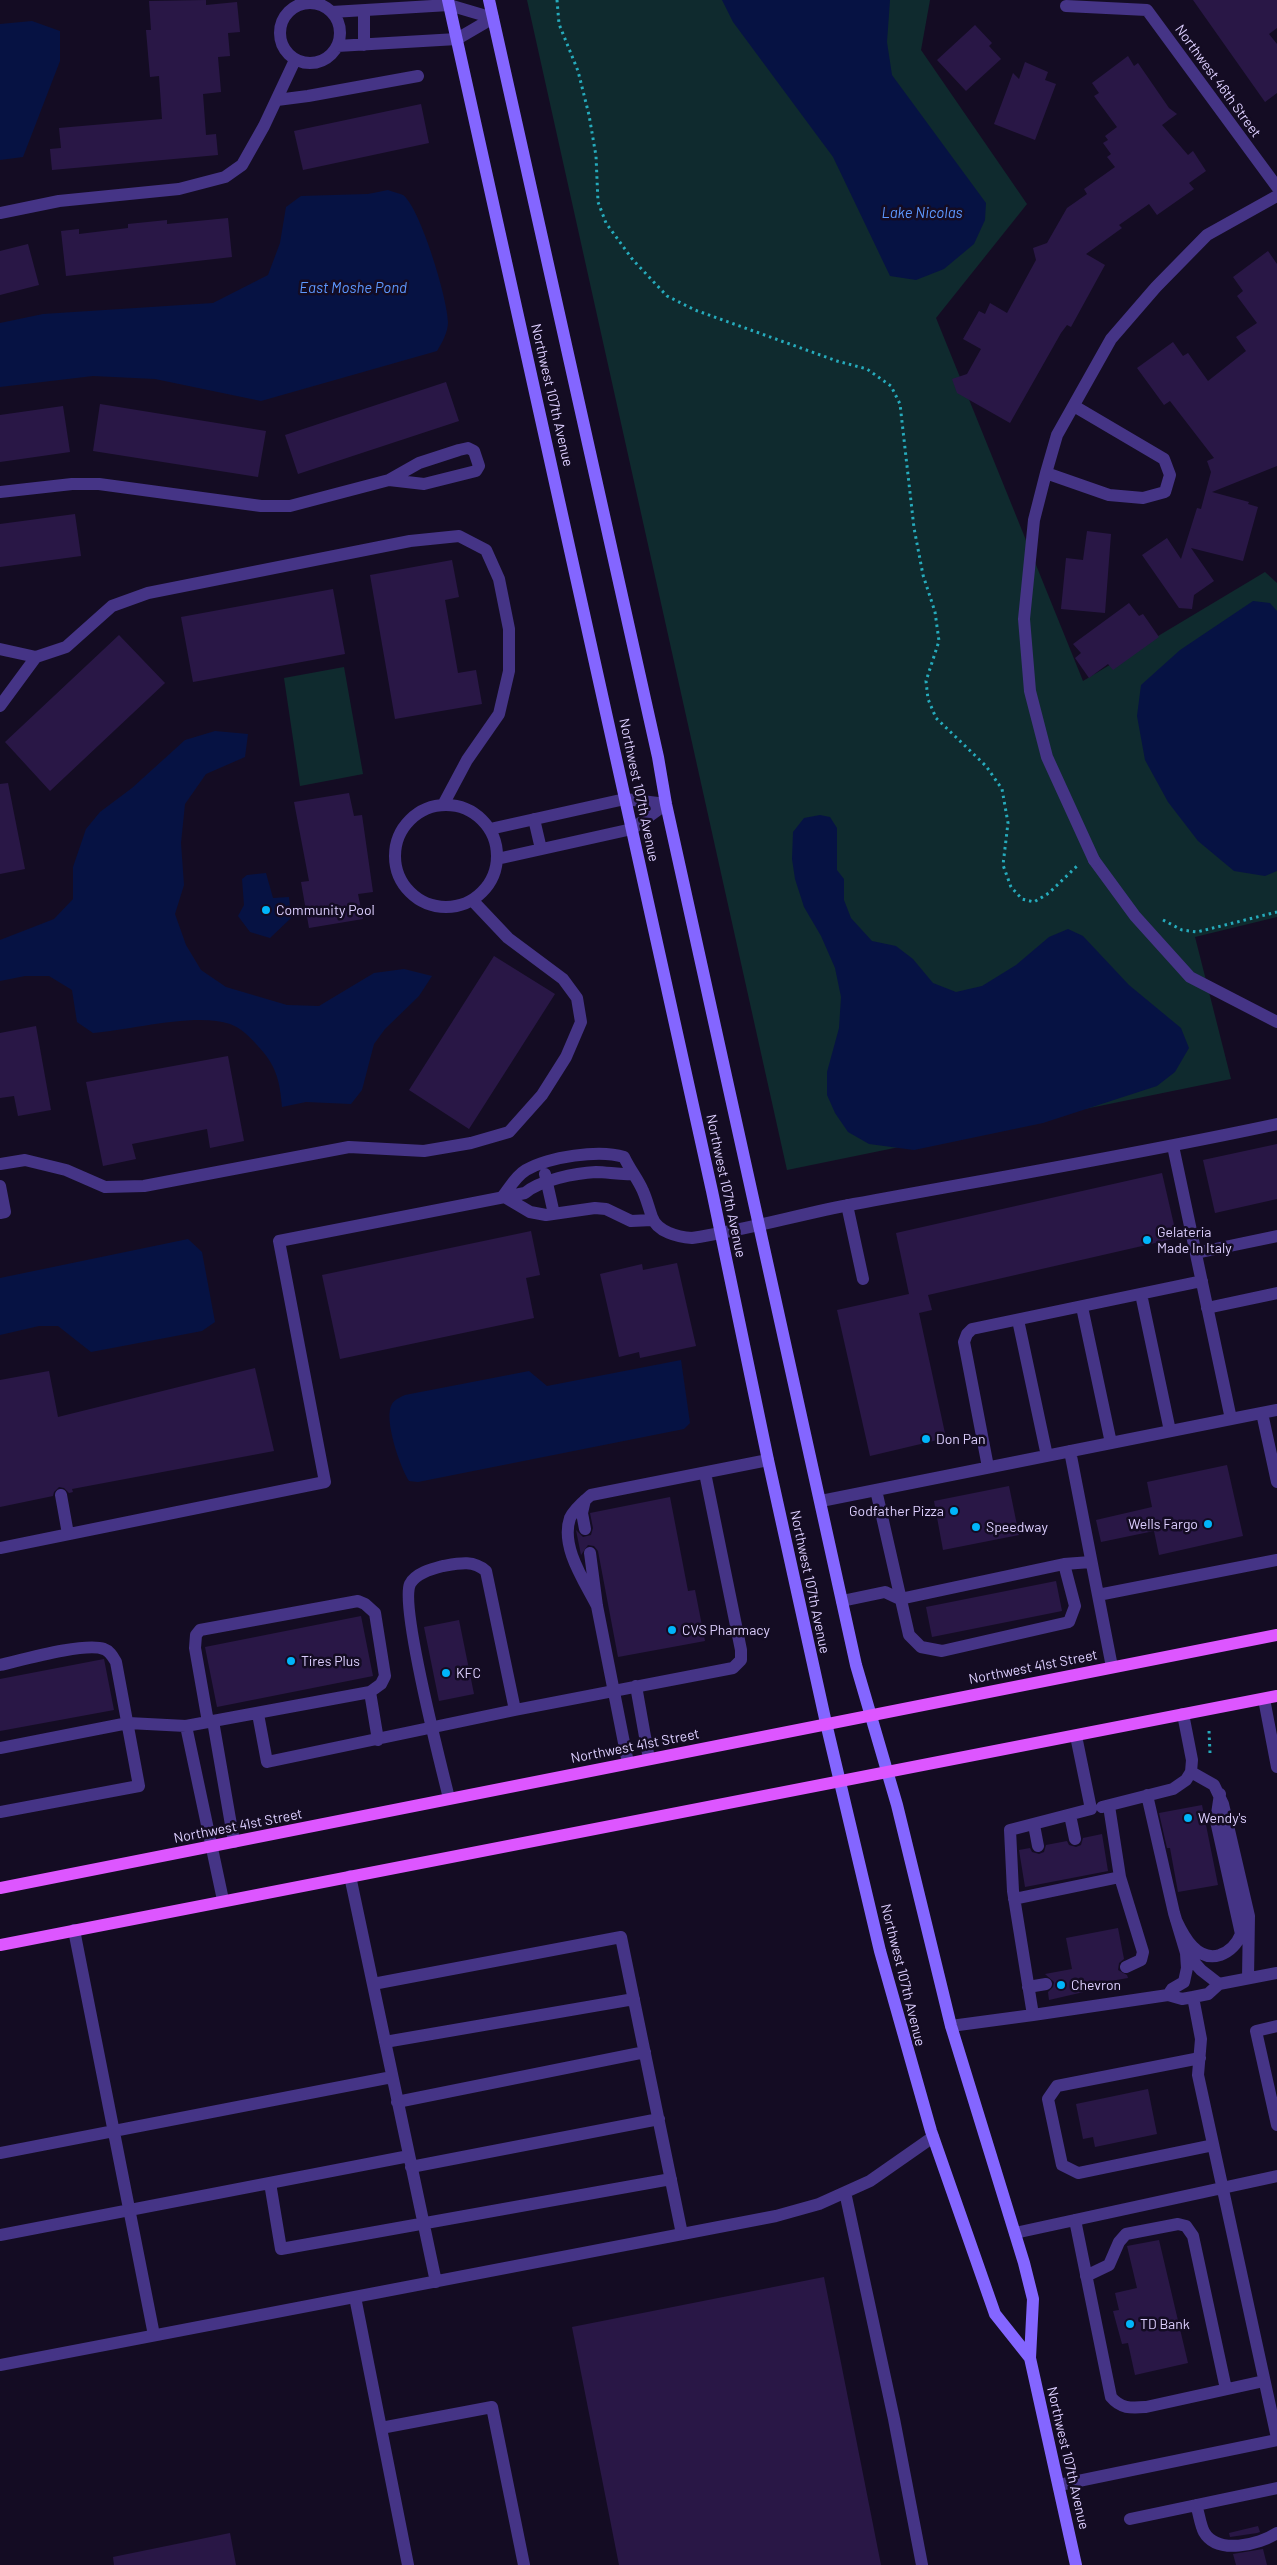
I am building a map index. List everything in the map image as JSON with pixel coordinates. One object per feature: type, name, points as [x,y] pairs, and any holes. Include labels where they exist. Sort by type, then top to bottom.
[{"type":"main road","name":"Northwest 107th Avenue","points":[[489,0],[654,738],[666,804],[856,1665],[888,1772],[952,2026],[1015,2233],[1033,2299],[1030,2358],[1076,2565]]},
{"type":"main road","name":"Northwest 107th Avenue","points":[[448,2],[626,799],[826,1723],[893,2002],[933,2137],[995,2314],[1030,2358]]},
{"type":"main road","name":"Northwest 41st Street","points":[[0,1888],[1277,1635]]},
{"type":"main road","points":[[0,1945],[1277,1696]]},
{"type":"street","points":[[307,1],[325,6],[332,12],[340,25],[337,46],[324,60],[304,63],[295,60],[282,46],[280,26],[290,10],[307,1]]},
{"type":"street","points":[[332,12],[364,11],[448,2],[493,18]]},
{"type":"street","name":"Northwest 46th Street","points":[[1066,6],[1147,10],[1277,187]]},
{"type":"street","points":[[364,11],[364,45]]},
{"type":"street","points":[[337,46],[457,39],[493,18]]},
{"type":"street","points":[[0,212],[59,201],[179,189],[225,177],[242,165],[277,100],[295,60]]},
{"type":"street","points":[[277,100],[418,76]]},
{"type":"street","points":[[1277,196],[1207,235],[1156,287],[1111,339],[1057,435],[1034,520],[1024,619],[1030,691],[1047,756],[1094,860],[1135,916],[1190,977],[1277,1022]]},
{"type":"street","points":[[1046,473],[1110,495],[1143,498],[1165,492],[1170,475],[1164,459],[1074,406]]},
{"type":"street","points":[[0,492],[72,484],[100,484],[275,506],[311,501],[389,480],[419,463],[468,448],[474,451],[479,466],[476,471],[424,484],[389,480]]},
{"type":"street","points":[[0,706],[36,658],[66,647],[112,606],[148,593],[410,541],[459,536],[486,550],[499,579],[509,629],[509,671],[499,714],[467,760],[443,805]]},
{"type":"street","points":[[0,649],[36,658]]},
{"type":"street","points":[[490,829],[626,799],[666,804]]},
{"type":"street","points":[[497,859],[632,829],[666,804]]},
{"type":"street","points":[[443,805],[470,810],[490,829],[497,859],[493,875],[485,889],[472,900],[454,906],[436,906],[419,899],[405,887],[396,871],[394,852],[399,834],[410,819],[425,809],[443,805]]},
{"type":"street","points":[[534,819],[541,849]]},
{"type":"street","points":[[0,1164],[25,1160],[66,1170],[105,1187],[144,1186],[349,1148],[424,1151],[471,1143],[509,1132],[542,1096],[566,1057],[581,1022],[577,998],[564,979],[508,938],[472,900]]},
{"type":"street","points":[[504,1196],[520,1175],[528,1169],[593,1154],[616,1154],[624,1157],[643,1191],[652,1220],[666,1232],[683,1237],[760,1226],[847,1205],[1173,1146],[1277,1124]]},
{"type":"street","points":[[1173,1146],[1231,1419]]},
{"type":"street","points":[[542,1165],[554,1214]]},
{"type":"street","points":[[0,1548],[325,1482],[278,1241],[525,1193],[533,1186],[590,1172],[632,1174]]},
{"type":"street","points":[[0,1186],[5,1212],[0,1213]]},
{"type":"street","points":[[504,1196],[530,1212],[546,1215],[595,1208],[606,1209],[631,1221],[652,1220]]},
{"type":"street","points":[[847,1205],[863,1279]]},
{"type":"street","points":[[1196,1253],[1277,1236]]},
{"type":"street","points":[[988,1467],[964,1342],[967,1334],[972,1329],[1202,1281]]},
{"type":"street","points":[[1207,1308],[1277,1293]]},
{"type":"street","points":[[1140,1294],[1170,1431]]},
{"type":"street","points":[[1082,1307],[1111,1443]]},
{"type":"street","points":[[1018,1320],[1046,1456]]},
{"type":"street","points":[[821,1501],[1277,1410]]},
{"type":"street","points":[[1262,1413],[1277,1482]]},
{"type":"street","points":[[1070,1451],[1112,1667]]},
{"type":"street","points":[[597,1606],[574,1560],[569,1535],[570,1518],[585,1500],[591,1495],[768,1460]]},
{"type":"street","points":[[258,1714],[267,1762],[614,1690],[726,1670],[738,1665],[741,1660],[740,1642],[705,1473]]},
{"type":"street","points":[[876,1490],[909,1635],[921,1647],[942,1651],[1069,1622],[1075,1606],[1064,1564]]},
{"type":"street","points":[[61,1494],[68,1534]]},
{"type":"street","points":[[585,1500],[582,1512],[585,1529]]},
{"type":"street","points":[[590,1553],[597,1606],[628,1763]]},
{"type":"street","points":[[1098,1595],[1277,1560]]},
{"type":"street","points":[[449,1798],[432,1728],[408,1607],[410,1584],[427,1571],[466,1562],[480,1566],[488,1576],[515,1710]]},
{"type":"street","points":[[842,1601],[885,1592],[900,1599],[1064,1564],[1091,1562]]},
{"type":"street","points":[[0,1748],[128,1724],[186,1726],[210,1721],[258,1714],[370,1692],[381,1684],[385,1676],[377,1619],[372,1609],[365,1604],[351,1600],[200,1630],[196,1635],[195,1648],[210,1721],[234,1842]]},
{"type":"street","points":[[0,1664],[84,1648],[105,1649],[112,1654],[116,1662],[139,1786],[0,1812]]},
{"type":"street","points":[[636,1686],[649,1759]]},
{"type":"street","points":[[370,1692],[378,1740]]},
{"type":"street","points":[[1264,1699],[1277,1767]]},
{"type":"street","points":[[1032,2015],[1014,1899],[1010,1830],[1178,1787],[1191,1772],[1192,1760],[1183,1714]]},
{"type":"street","points":[[186,1726],[223,1900]]},
{"type":"street","points":[[1076,1736],[1091,1809]]},
{"type":"street","points":[[1191,1772],[1214,1785],[1220,1794],[1249,1916],[1248,1978]]},
{"type":"street","points":[[1176,1920],[1187,1941],[1207,1957],[1223,1954],[1232,1948],[1241,1934],[1216,1821],[1220,1794]]},
{"type":"street","points":[[1147,1795],[1176,1920],[1186,1953],[1187,1968],[1184,1982],[1172,1989],[1168,1996]]},
{"type":"street","points":[[1109,1806],[1120,1877],[1143,1952],[1141,1960],[1126,1967]]},
{"type":"street","points":[[1070,1815],[1075,1840]]},
{"type":"street","points":[[1034,1825],[1038,1846]]},
{"type":"street","points":[[350,1876],[436,2282]]},
{"type":"street","points":[[1014,1899],[1046,1888],[1082,1881],[1120,1877]]},
{"type":"street","points":[[74,1930],[154,2335]]},
{"type":"street","points":[[373,1984],[621,1937],[682,2234]]},
{"type":"street","points":[[1186,1953],[1201,1970],[1219,1984]]},
{"type":"street","points":[[952,2026],[1168,1996],[1182,1999],[1208,1994],[1219,1984],[1277,1973]]},
{"type":"street","points":[[1028,1988],[1046,1984]]},
{"type":"street","points":[[1059,2485],[1277,2439],[1198,2075],[1201,2039],[1193,1997]]},
{"type":"street","points":[[385,2042],[634,1999]]},
{"type":"street","points":[[1277,2026],[1256,2031],[1277,2125]]},
{"type":"street","points":[[398,2102],[645,2052]]},
{"type":"street","points":[[1200,2058],[1057,2086],[1048,2099],[1062,2165],[1078,2173],[1213,2144]]},
{"type":"street","points":[[0,2153],[392,2077]]},
{"type":"street","points":[[0,2235],[270,2183],[410,2162],[659,2118]]},
{"type":"street","points":[[0,2365],[776,2216],[819,2204],[870,2181],[933,2137]]},
{"type":"street","points":[[1015,2233],[1277,2176]]},
{"type":"street","points":[[270,2183],[281,2249],[671,2179]]},
{"type":"street","points":[[845,2192],[894,2420],[922,2565]]},
{"type":"street","points":[[1075,2220],[1111,2397],[1118,2405],[1131,2408],[1146,2407],[1264,2381]]},
{"type":"street","points":[[1086,2276],[1109,2265],[1118,2242],[1126,2234],[1178,2224],[1186,2226],[1193,2236],[1226,2390]]},
{"type":"street","points":[[355,2297],[408,2565]]},
{"type":"street","points":[[380,2428],[492,2407],[524,2565]]},
{"type":"street","points":[[1130,2519],[1277,2488]]},
{"type":"street","points":[[1196,2505],[1204,2532],[1213,2541],[1224,2545],[1248,2544],[1277,2533]]},
{"type":"path","points":[[556,0],[559,24],[578,71],[589,115],[596,156],[598,202],[606,223],[633,260],[667,296],[695,310],[838,361],[867,369],[891,386],[900,404],[914,528],[923,575],[935,612],[939,641],[926,681],[928,699],[936,718],[986,766],[1002,789],[1008,823],[1004,865],[1011,887],[1022,899],[1034,902],[1049,893],[1067,873],[1083,861],[1094,860]]},
{"type":"path","points":[[1158,915],[1163,921],[1182,930],[1197,932],[1277,912]]},
{"type":"path","points":[[1209,1731],[1210,1758]]},
{"type":"green space","points":[[527,0],[930,0],[921,50],[1027,204],[936,318],[1083,681],[1265,572],[1277,583],[1277,917],[1195,937],[1231,1079],[787,1170]]},
{"type":"green space","points":[[344,667],[363,774],[300,786],[284,678]]},
{"type":"water","name":"Lake Nicolas","points":[[722,0],[890,0],[887,42],[892,75],[986,203],[985,220],[974,244],[944,269],[916,280],[890,276],[833,157],[733,22]]},
{"type":"water","points":[[32,21],[60,31],[60,61],[23,157],[0,160],[0,24]]},
{"type":"water","name":"East Moshe Pond","points":[[388,190],[403,195],[410,203],[432,255],[447,311],[448,322],[443,341],[437,351],[261,401],[155,379],[93,376],[0,387],[0,323],[43,314],[213,303],[268,275],[280,243],[286,207],[301,196],[368,194]]},
{"type":"water","points":[[1253,601],[1270,603],[1277,611],[1277,871],[1265,876],[1234,871],[1198,841],[1168,802],[1145,760],[1137,716],[1141,685],[1180,650]]},
{"type":"water","points":[[215,731],[248,734],[245,757],[206,774],[185,804],[181,843],[184,885],[175,914],[186,945],[201,970],[226,987],[287,1005],[319,1006],[374,973],[404,969],[432,976],[419,996],[385,1029],[374,1044],[362,1090],[351,1104],[306,1102],[282,1107],[276,1073],[269,1059],[248,1036],[230,1024],[200,1020],[182,1021],[93,1033],[77,1022],[72,990],[49,976],[25,976],[0,981],[0,940],[54,919],[73,899],[73,867],[86,829],[100,812],[132,788],[185,740]]},
{"type":"water","points":[[820,815],[830,817],[837,828],[837,870],[844,879],[844,900],[851,918],[872,941],[896,946],[913,959],[933,983],[956,992],[982,986],[1016,965],[1049,937],[1068,929],[1083,936],[1129,985],[1181,1028],[1189,1048],[1175,1072],[1157,1086],[1043,1123],[914,1150],[869,1144],[848,1132],[835,1113],[827,1095],[827,1072],[839,1028],[841,997],[835,968],[821,936],[804,907],[795,879],[792,859],[793,832],[804,818]]},
{"type":"water","name":"Community Pool","points":[[266,873],[273,898],[289,897],[291,918],[270,938],[250,932],[238,916],[244,905],[242,879],[247,875]]},
{"type":"water","points":[[188,1239],[202,1252],[215,1322],[202,1331],[91,1352],[58,1326],[39,1326],[0,1335],[0,1278]]},
{"type":"water","points":[[681,1360],[690,1423],[684,1429],[418,1482],[409,1481],[397,1454],[391,1431],[390,1411],[393,1402],[405,1395],[529,1371],[547,1386]]},
{"type":"building","points":[[206,0],[206,5],[237,2],[240,32],[228,33],[230,56],[218,57],[221,92],[203,94],[206,135],[216,134],[218,155],[52,170],[50,149],[61,148],[59,128],[162,119],[159,76],[150,77],[146,30],[151,30],[149,1]]},
{"type":"building","points":[[1193,0],[1277,0],[1277,28],[1269,34],[1277,44],[1277,93],[1265,102]]},
{"type":"building","points":[[975,25],[992,43],[989,46],[1001,59],[966,91],[937,60]]},
{"type":"building","points":[[1128,56],[1134,66],[1138,63],[1169,108],[1177,114],[1162,125],[1188,155],[1193,151],[1206,171],[1189,183],[1194,189],[1157,215],[1149,204],[1119,225],[1122,228],[1086,254],[1105,265],[1071,327],[1067,325],[1061,333],[1010,423],[957,393],[952,379],[967,374],[981,349],[963,339],[979,311],[985,314],[990,303],[1007,313],[1036,260],[1033,248],[1047,243],[1067,208],[1087,194],[1084,189],[1115,167],[1107,157],[1111,154],[1103,143],[1108,140],[1105,136],[1117,127],[1094,96],[1099,93],[1092,83]]},
{"type":"building","points":[[1025,62],[1048,72],[1045,80],[1056,84],[1035,140],[994,124],[1013,73],[1019,79]]},
{"type":"building","points":[[421,104],[429,143],[303,170],[294,131]]},
{"type":"building","points":[[228,218],[232,257],[66,276],[61,231],[79,229],[79,234],[128,228],[128,224],[167,220],[167,224]]},
{"type":"building","points":[[28,244],[39,285],[0,295],[0,251]]},
{"type":"building","points":[[1268,251],[1277,264],[1277,466],[1212,492],[1249,502],[1248,504],[1258,507],[1243,561],[1191,548],[1214,581],[1194,595],[1192,609],[1179,608],[1142,555],[1167,538],[1181,559],[1197,508],[1201,509],[1211,472],[1207,461],[1214,458],[1170,401],[1164,405],[1137,368],[1173,342],[1183,356],[1188,353],[1208,381],[1246,351],[1236,337],[1257,323],[1237,296],[1243,291],[1233,277]]},
{"type":"building","points":[[446,382],[459,421],[298,474],[285,435]]},
{"type":"building","points":[[100,404],[266,431],[258,477],[93,451]]},
{"type":"building","points":[[63,406],[70,452],[0,462],[0,415]]},
{"type":"building","points":[[75,514],[81,556],[0,567],[0,524]]},
{"type":"building","points":[[1087,531],[1111,534],[1105,613],[1061,609],[1066,558],[1083,560]]},
{"type":"building","points":[[452,560],[459,597],[445,600],[458,673],[476,670],[482,704],[395,719],[370,575]]},
{"type":"building","points":[[333,589],[345,654],[193,682],[181,617]]},
{"type":"building","points":[[1129,603],[1139,616],[1143,614],[1159,637],[1113,670],[1108,664],[1089,678],[1075,658],[1081,653],[1073,644]]},
{"type":"building","points":[[119,635],[165,683],[50,791],[5,742]]},
{"type":"building","points":[[8,783],[25,869],[0,874],[0,784]]},
{"type":"building","points":[[349,793],[354,816],[362,815],[373,892],[358,894],[363,919],[309,928],[301,882],[309,881],[294,802]]},
{"type":"building","points":[[494,956],[555,994],[469,1129],[409,1090]]},
{"type":"building","points":[[36,1026],[51,1110],[18,1116],[14,1096],[0,1098],[0,1033]]},
{"type":"building","points":[[228,1056],[244,1141],[210,1148],[207,1129],[132,1144],[136,1159],[103,1166],[86,1082]]},
{"type":"building","points":[[1277,1144],[1277,1199],[1215,1213],[1203,1160]]},
{"type":"building","points":[[1162,1173],[1177,1238],[928,1295],[932,1310],[919,1313],[946,1438],[870,1456],[837,1310],[909,1294],[896,1233]]},
{"type":"building","points":[[531,1231],[540,1275],[526,1278],[534,1318],[340,1359],[322,1275]]},
{"type":"building","points":[[677,1263],[696,1346],[640,1358],[639,1352],[619,1357],[600,1274],[642,1264],[643,1270]]},
{"type":"building","points":[[255,1368],[274,1451],[72,1489],[73,1492],[69,1493],[64,1488],[59,1487],[53,1496],[0,1507],[0,1380],[49,1371],[58,1417]]},
{"type":"building","points":[[1227,1465],[1243,1536],[1159,1555],[1154,1531],[1101,1542],[1096,1520],[1152,1507],[1147,1482]]},
{"type":"building","points":[[1009,1486],[1019,1535],[943,1550],[934,1501]]},
{"type":"building","points":[[670,1497],[688,1591],[695,1590],[705,1641],[618,1657],[598,1551],[594,1546],[588,1545],[581,1555],[576,1530],[583,1537],[591,1535],[593,1528],[590,1513]]},
{"type":"building","points":[[1056,1581],[1062,1611],[932,1637],[926,1607]]},
{"type":"building","points":[[361,1616],[373,1676],[217,1707],[205,1647]]},
{"type":"building","points":[[459,1620],[474,1694],[439,1701],[424,1627]]},
{"type":"building","points":[[104,1659],[114,1710],[0,1731],[0,1679]]},
{"type":"building","points":[[1202,1805],[1218,1885],[1178,1892],[1170,1848],[1167,1848],[1159,1813]]},
{"type":"building","points":[[1102,1834],[1108,1871],[1025,1887],[1019,1850],[1030,1848],[1032,1852],[1039,1854],[1044,1852],[1046,1845],[1067,1841],[1069,1845],[1076,1847],[1081,1845],[1083,1838]]},
{"type":"building","name":"Chevron","points":[[1118,1928],[1124,1959],[1119,1963],[1118,1970],[1127,1975],[1128,1978],[1087,1985],[1088,1991],[1049,2000],[1048,1992],[1053,1987],[1054,1982],[1045,1974],[1072,1969],[1066,1938]]},
{"type":"building","points":[[1148,2089],[1157,2134],[1095,2147],[1093,2137],[1083,2139],[1076,2104]]},
{"type":"building","points":[[1159,2240],[1188,2363],[1135,2375],[1128,2343],[1122,2344],[1113,2311],[1119,2310],[1115,2293],[1137,2288],[1127,2246]]},
{"type":"building","points":[[824,2277],[881,2565],[619,2565],[572,2327]]},
{"type":"building","points":[[1258,2526],[1260,2532],[1230,2537],[1229,2533]]},
{"type":"building","points":[[230,2533],[236,2565],[114,2565],[113,2557]]},
{"type":"building","points":[[1263,2549],[1267,2565],[1236,2565],[1233,2554]]},
{"type":"place","name":"Community Pool","points":[[266,910]]},
{"type":"place","name":"Gelateria Made In Italy","points":[[1147,1240]]},
{"type":"place","name":"Don Pan","points":[[926,1439]]},
{"type":"place","name":"Godfather Pizza","points":[[954,1511]]},
{"type":"place","name":"Wells Fargo","points":[[1208,1524]]},
{"type":"place","name":"Speedway","points":[[976,1527]]},
{"type":"place","name":"CVS Pharmacy","points":[[672,1630]]},
{"type":"place","name":"Tires Plus","points":[[291,1661]]},
{"type":"place","name":"KFC","points":[[446,1673]]},
{"type":"place","name":"Wendy's","points":[[1188,1818]]},
{"type":"place","name":"Chevron","points":[[1061,1985]]},
{"type":"place","name":"TD Bank","points":[[1130,2324]]}]
